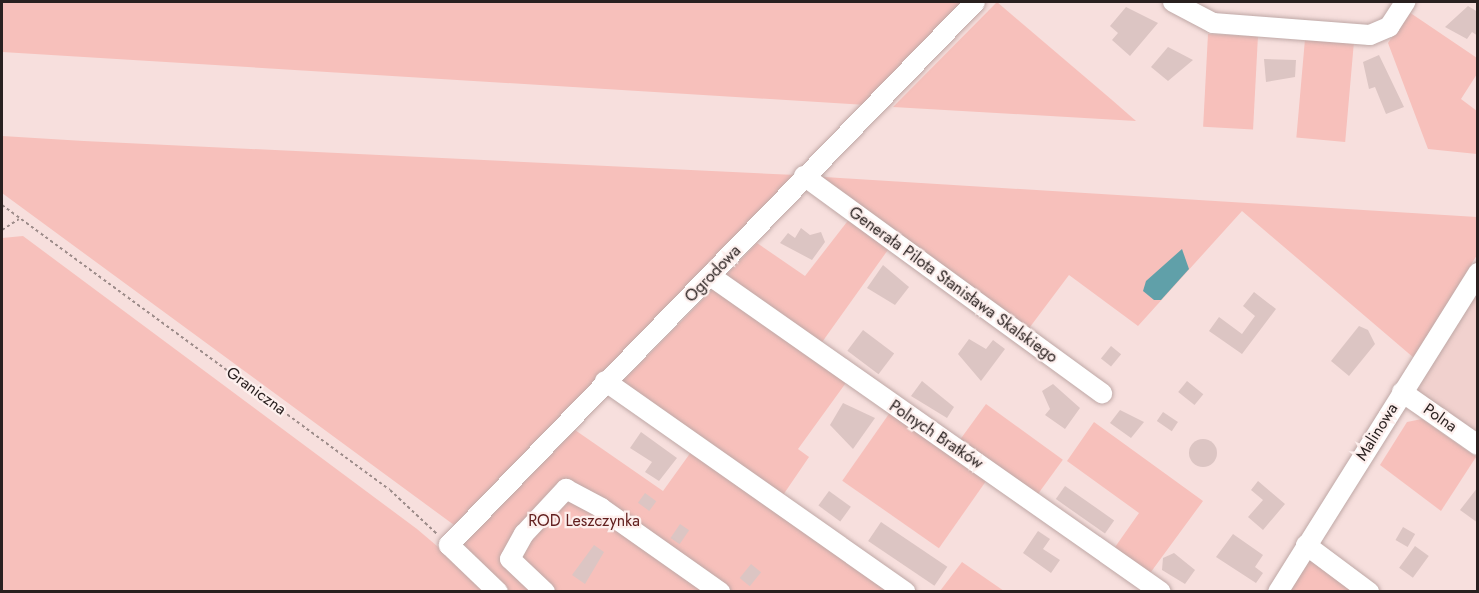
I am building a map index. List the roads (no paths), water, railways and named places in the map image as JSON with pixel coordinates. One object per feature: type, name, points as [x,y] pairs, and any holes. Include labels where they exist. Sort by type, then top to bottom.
[{"type":"street","name":"Ogrodowa","points":[[498,591],[449,545],[604,381],[712,277],[804,176],[975,2]]},
{"type":"street","points":[[1173,2],[1213,23],[1370,35],[1389,27],[1405,2]]},
{"type":"street","name":"Generała Pilota Stanisława Skalskiego","points":[[804,176],[1102,393]]},
{"type":"street","name":"Malinowa","points":[[1278,591],[1478,273]]},
{"type":"street","name":"Polnych Bratków","points":[[712,277],[1161,591]]},
{"type":"street","points":[[604,381],[905,591]]},
{"type":"street","name":"Polna","points":[[1402,392],[1478,445]]},
{"type":"street","points":[[545,591],[510,559],[524,534],[566,489],[602,508],[720,591]]},
{"type":"street","points":[[1306,545],[1369,591]]},
{"type":"water","points":[[1182,249],[1189,269],[1161,300],[1154,300],[1143,291],[1146,281]]},
{"type":"park label","name":"ROD Leszczynka","points":[[584,521]]}]
